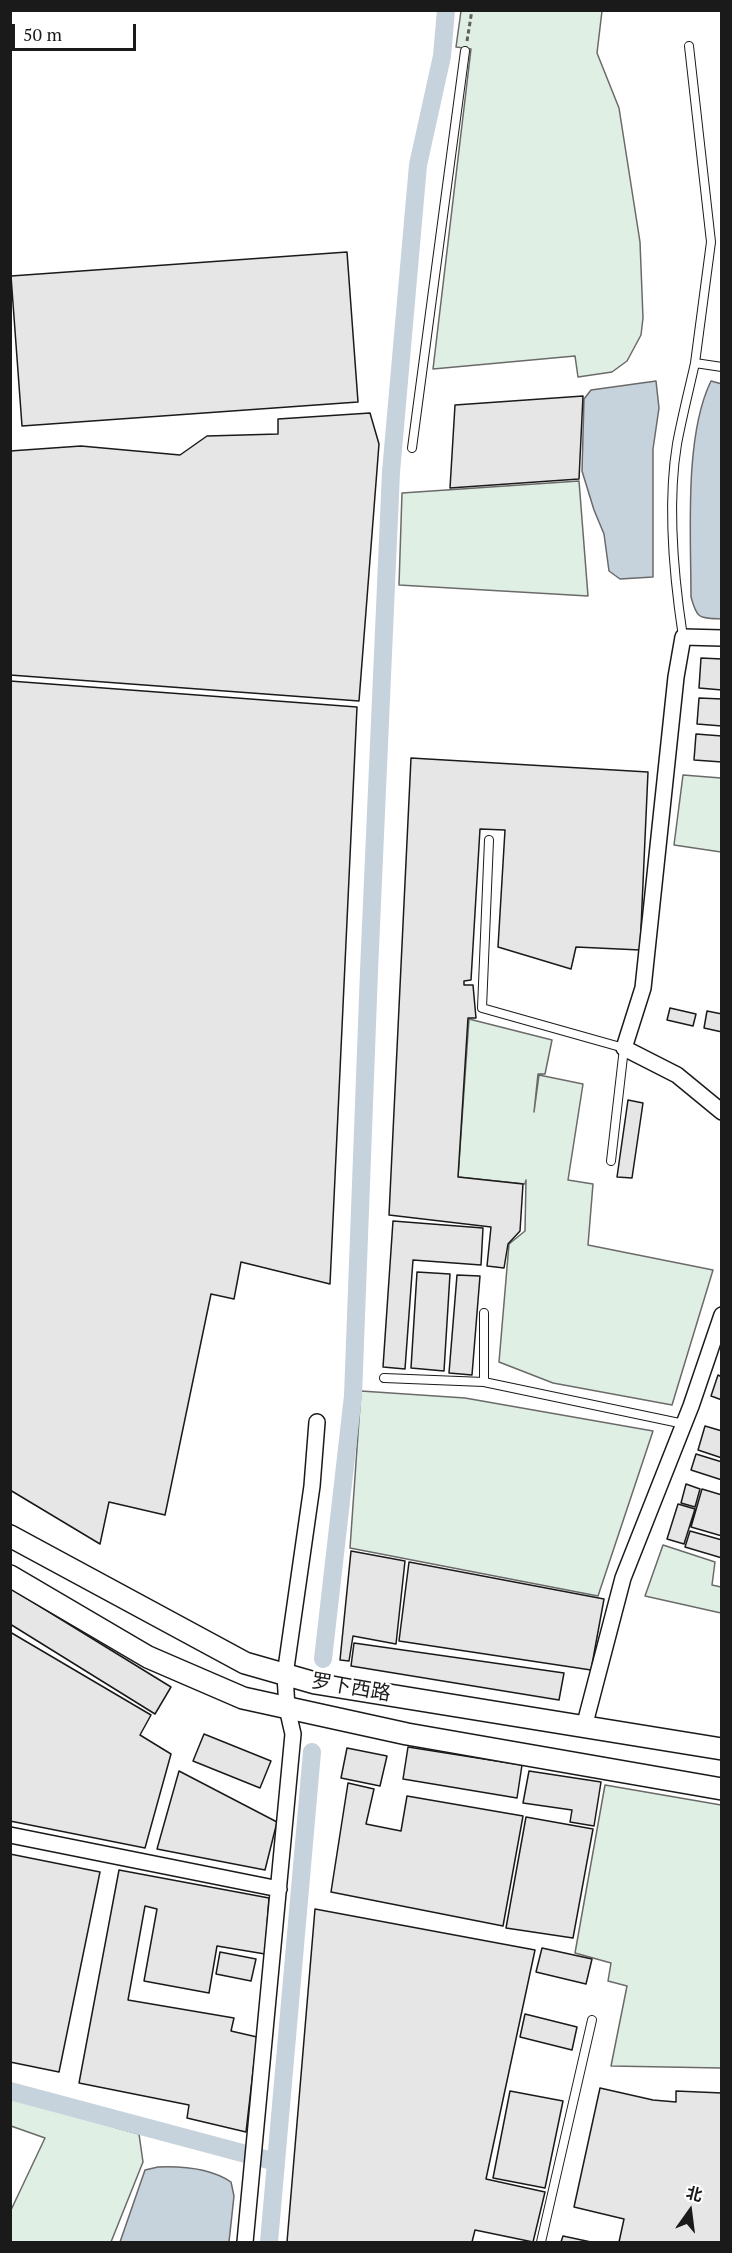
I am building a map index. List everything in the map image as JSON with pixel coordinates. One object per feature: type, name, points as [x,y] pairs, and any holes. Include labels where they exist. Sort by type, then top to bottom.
[{"type":"main road","name":"罗下西路","points":[[10,1536],[245,1663],[285,1676],[315,1683],[722,1749]]},
{"type":"main road","name":"罗下西路","points":[[10,1576],[148,1658],[243,1698],[407,1734],[722,1789]]},
{"type":"street","points":[[722,638],[683,637],[676,677],[643,988],[624,1048],[677,1075],[722,1112]]},
{"type":"street","points":[[585,1727],[623,1578],[684,1424],[722,1315]]},
{"type":"street","points":[[245,2242],[293,1734],[287,1708],[285,1676],[312,1486],[317,1422]]},
{"type":"street","points":[[10,1835],[279,1889]]},
{"type":"lane","points":[[683,637],[676,586],[674,495],[677,446],[696,363],[711,242],[689,46]]},
{"type":"lane","points":[[412,448],[465,51]]},
{"type":"lane","points":[[696,363],[722,367]]},
{"type":"lane","points":[[489,840],[482,1008],[624,1048],[611,1161]]},
{"type":"lane","points":[[484,1313],[484,1382]]},
{"type":"lane","points":[[384,1378],[484,1382],[684,1424]]},
{"type":"lane","points":[[541,2242],[592,2020]]},
{"type":"path","points":[[465,51],[472,10]]},
{"type":"green space","points":[[461,11],[602,11],[597,53],[619,108],[640,242],[643,318],[641,335],[627,361],[612,372],[578,377],[575,356],[433,369],[471,49],[456,47]]},
{"type":"green space","points":[[579,481],[588,596],[399,585],[402,493]]},
{"type":"green space","points":[[683,775],[721,778],[721,852],[674,845]]},
{"type":"green space","points":[[469,1019],[552,1040],[545,1074],[538,1074],[534,1112],[539,1075],[583,1084],[568,1180],[593,1184],[588,1245],[713,1270],[672,1405],[553,1383],[499,1362],[509,1244],[525,1231],[526,1180],[525,1184],[458,1177]]},
{"type":"green space","points":[[361,1391],[465,1398],[653,1431],[598,1596],[350,1548]]},
{"type":"green space","points":[[663,1545],[715,1562],[712,1585],[721,1587],[721,1613],[645,1596]]},
{"type":"green space","points":[[605,1785],[721,1805],[721,2068],[611,2066],[627,1986],[608,1981],[611,1963],[575,1953]]},
{"type":"green space","points":[[11,2098],[139,2134],[143,2162],[111,2242],[11,2242],[11,2210],[45,2138],[11,2126]]},
{"type":"shaded area","points":[[656,381],[659,408],[653,449],[653,577],[620,579],[609,571],[604,534],[582,471],[584,399],[591,390]]},
{"type":"shaded area","points":[[711,381],[722,384],[721,619],[700,616],[695,610],[691,597],[690,516],[693,457],[696,429]]},
{"type":"shaded area","points":[[158,2167],[196,2169],[223,2177],[231,2182],[234,2196],[229,2242],[120,2242],[145,2170]]},
{"type":"building","points":[[347,252],[358,402],[22,426],[11,276]]},
{"type":"building","points":[[583,396],[579,479],[450,488],[455,405]]},
{"type":"building","points":[[370,413],[379,444],[359,701],[10,675],[10,451],[81,446],[180,455],[207,436],[278,434],[278,419]]},
{"type":"building","points":[[701,658],[722,659],[722,690],[699,688]]},
{"type":"building","points":[[10,681],[357,707],[330,1284],[241,1262],[234,1299],[211,1294],[165,1515],[109,1502],[100,1544],[10,1490]]},
{"type":"building","points":[[699,698],[722,699],[722,726],[697,724]]},
{"type":"building","points":[[696,734],[722,736],[722,762],[694,760]]},
{"type":"building","points":[[411,758],[648,772],[640,950],[576,947],[571,969],[498,947],[505,830],[480,829],[471,980],[464,981],[464,985],[473,985],[476,1018],[468,1018],[458,1177],[523,1184],[520,1231],[508,1244],[504,1268],[487,1266],[491,1227],[389,1215]]},
{"type":"building","points":[[670,1008],[696,1014],[693,1026],[667,1020]]},
{"type":"building","points":[[707,1011],[722,1014],[722,1032],[704,1028]]},
{"type":"building","points":[[628,1100],[643,1103],[632,1178],[617,1177]]},
{"type":"building","points":[[393,1221],[483,1228],[481,1265],[413,1260],[405,1369],[383,1367]]},
{"type":"building","points":[[417,1272],[450,1274],[444,1371],[411,1368]]},
{"type":"building","points":[[457,1275],[480,1276],[472,1375],[449,1373]]},
{"type":"building","points":[[718,1375],[722,1377],[722,1400],[711,1396]]},
{"type":"building","points":[[705,1426],[722,1431],[722,1458],[698,1450]]},
{"type":"building","points":[[696,1454],[722,1462],[722,1480],[691,1470]]},
{"type":"building","points":[[686,1484],[700,1489],[695,1507],[681,1503]]},
{"type":"building","points":[[702,1489],[722,1495],[722,1536],[691,1527]]},
{"type":"building","points":[[678,1504],[695,1509],[684,1544],[667,1539]]},
{"type":"building","points":[[690,1531],[722,1540],[722,1558],[685,1547]]},
{"type":"building","points":[[351,1551],[405,1561],[396,1644],[353,1636],[349,1661],[340,1660]]},
{"type":"building","points":[[409,1562],[604,1599],[591,1670],[399,1641]]},
{"type":"building","points":[[10,1588],[171,1687],[155,1714],[10,1624]]},
{"type":"building","points":[[10,1632],[151,1715],[140,1735],[171,1754],[145,1848],[10,1821]]},
{"type":"building","points":[[354,1643],[564,1673],[559,1700],[351,1666]]},
{"type":"building","points":[[204,1734],[271,1761],[260,1788],[193,1761]]},
{"type":"building","points":[[408,1747],[522,1765],[517,1798],[403,1779]]},
{"type":"building","points":[[347,1748],[387,1756],[380,1786],[341,1778]]},
{"type":"building","points":[[179,1771],[277,1822],[265,1870],[157,1849]]},
{"type":"building","points":[[529,1771],[601,1782],[594,1826],[570,1822],[572,1810],[523,1803]]},
{"type":"building","points":[[348,1783],[374,1789],[366,1824],[401,1831],[407,1796],[523,1816],[503,1926],[331,1892]]},
{"type":"building","points":[[526,1817],[593,1829],[573,1938],[506,1928]]},
{"type":"building","points":[[10,1854],[100,1872],[59,2072],[10,2062]]},
{"type":"building","points":[[119,1870],[269,1898],[265,1954],[217,1946],[209,1993],[144,1981],[157,1909],[145,1906],[128,2000],[234,2018],[231,2031],[257,2037],[246,2132],[187,2118],[189,2105],[79,2083]]},
{"type":"building","points":[[315,1909],[535,1950],[486,2179],[545,2192],[533,2242],[475,2230],[472,2242],[287,2242]]},
{"type":"building","points":[[542,1948],[592,1959],[586,1984],[536,1972]]},
{"type":"building","points":[[220,1952],[256,1959],[251,1981],[216,1974]]},
{"type":"building","points":[[525,2014],[577,2027],[572,2050],[520,2037]]},
{"type":"building","points":[[600,2088],[653,2100],[676,2102],[676,2091],[722,2093],[722,2242],[619,2242],[624,2219],[574,2207]]},
{"type":"building","points":[[510,2091],[563,2101],[545,2188],[493,2178]]},
{"type":"building","points":[[563,2236],[591,2242],[561,2242]]},
{"type":"waterway","points":[[323,1659],[353,1396],[391,472],[418,165],[442,56],[446,10]]},
{"type":"waterway","points":[[269,2242],[312,1752]]},
{"type":"waterway","points":[[10,2091],[276,2162]]}]
